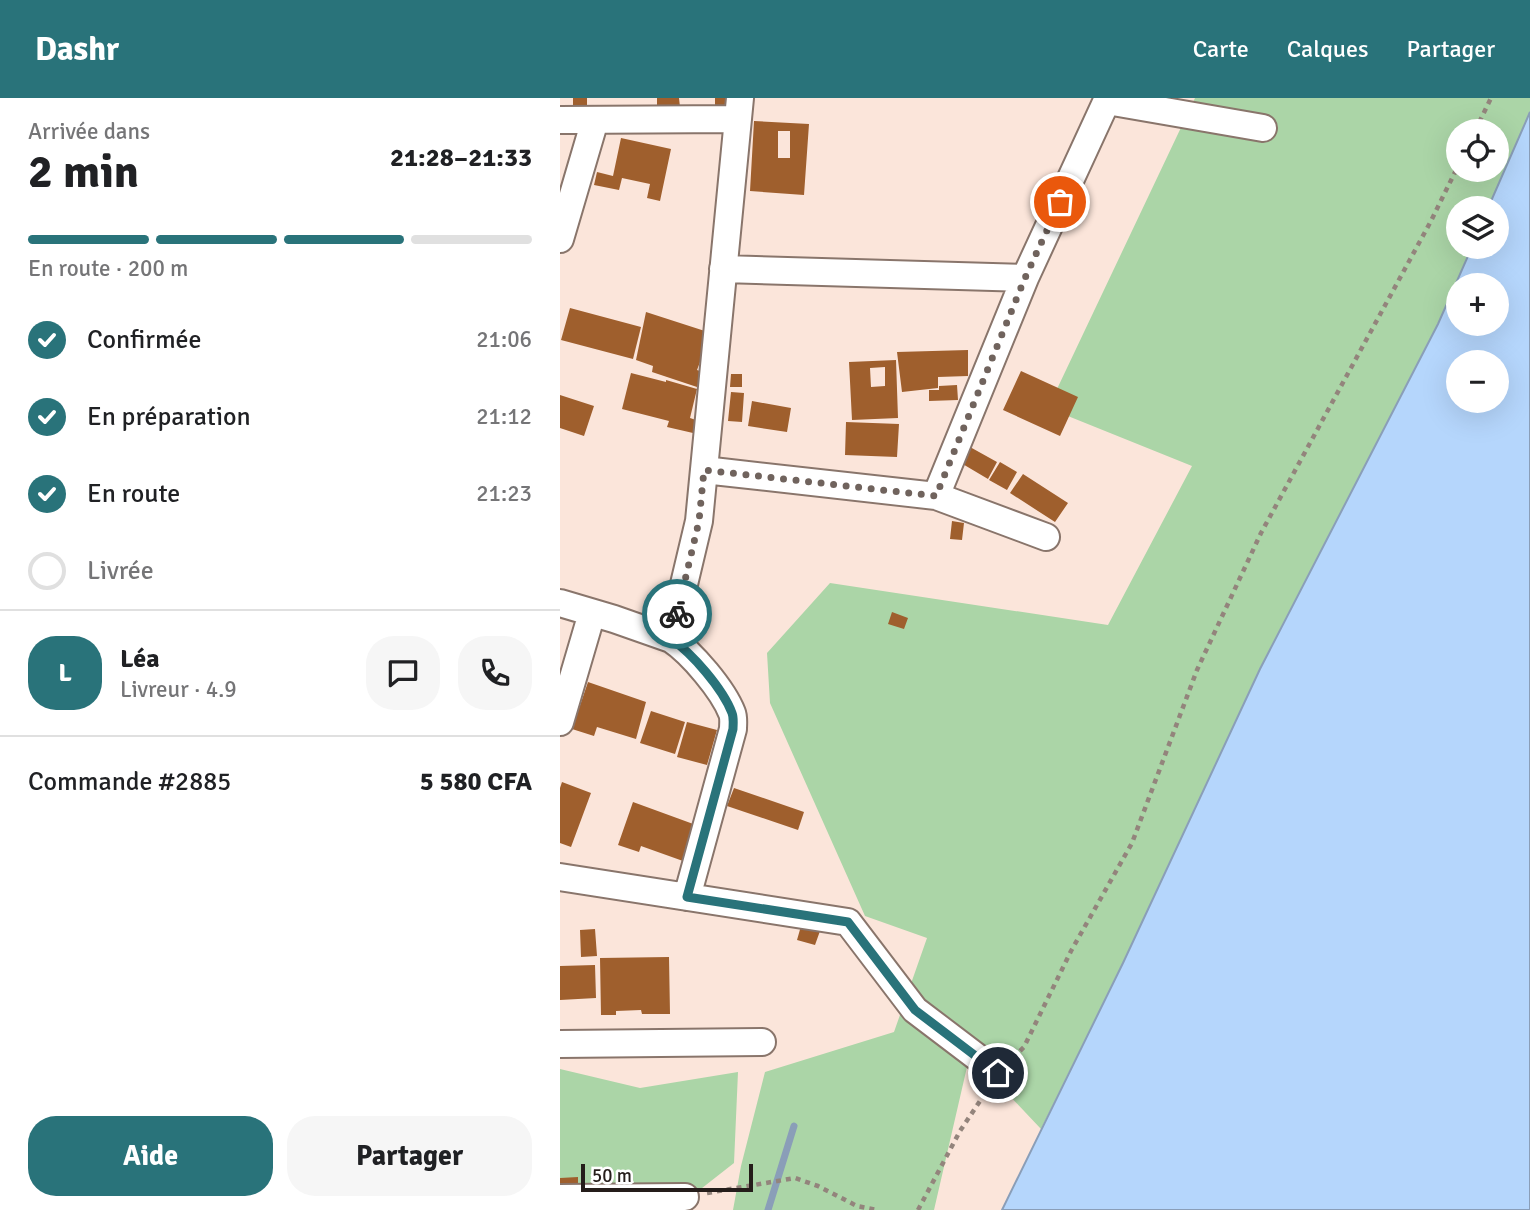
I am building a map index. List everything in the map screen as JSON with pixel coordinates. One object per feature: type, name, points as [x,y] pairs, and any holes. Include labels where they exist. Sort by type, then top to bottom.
[{"type":"street","points":[[936,496],[1025,278],[1107,99],[1263,128]]},
{"type":"street","points":[[560,120],[595,120],[739,108],[699,521],[671,639]]},
{"type":"street","points":[[560,239],[595,120]]},
{"type":"street","points":[[723,269],[1025,278]]},
{"type":"street","points":[[704,470],[936,496],[1046,537]]},
{"type":"street","points":[[560,603],[671,639],[689,653],[724,697],[733,715],[733,729],[687,897]]},
{"type":"street","points":[[560,722],[592,612]]},
{"type":"street","points":[[560,877],[848,922],[915,1010],[998,1073]]},
{"type":"street","points":[[560,1044],[762,1041]]},
{"type":"street","points":[[560,1198],[685,1197]]},
{"type":"path","points":[[1481,119],[1491,98]]},
{"type":"path","points":[[918,1210],[960,1132],[998,1073],[1024,1047],[1071,951],[1132,843],[1197,670],[1261,533],[1450,182]]},
{"type":"path","points":[[685,1197],[794,1178],[818,1186],[857,1206],[877,1210]]},
{"type":"green space","points":[[1195,98],[1530,98],[1530,112],[1509,160],[1509,119],[1446,119],[1446,182],[1499,182],[1493,196],[1446,196],[1446,259],[1467,259],[1461,273],[1446,273],[1446,306],[1438,324],[1260,669],[1123,963],[1041,1129],[970,1054],[934,1210],[733,1210],[741,1166],[765,1072],[894,1032],[927,938],[865,916],[770,703],[767,653],[830,583],[1108,625],[1192,466],[1048,408]]},
{"type":"green space","points":[[560,1069],[640,1088],[738,1072],[734,1163],[674,1210],[560,1210]]},
{"type":"water","points":[[1530,112],[1530,1210],[1002,1210],[1123,963],[1260,669],[1446,306],[1446,336],[1509,336],[1509,273],[1461,273],[1467,259],[1509,259],[1509,196],[1493,196],[1499,182],[1509,182],[1509,160]]},
{"type":"building","points":[[573,98],[587,98],[587,105],[573,105]]},
{"type":"building","points":[[657,98],[679,98],[680,107],[657,108]]},
{"type":"building","points":[[715,98],[732,98],[732,104],[715,106]]},
{"type":"building","points":[[754,121],[809,124],[804,195],[750,191]],"holes":[[[778,131],[790,131],[790,158],[778,158]]]},
{"type":"building","points":[[621,138],[671,149],[660,201],[647,198],[650,184],[622,178],[619,190],[594,185],[597,172],[613,176]]},
{"type":"building","points":[[570,308],[641,327],[633,359],[561,340]]},
{"type":"building","points":[[646,312],[711,333],[697,370],[705,373],[700,388],[652,372],[653,366],[636,360]]},
{"type":"building","points":[[968,350],[968,376],[938,377],[938,388],[902,392],[897,352]]},
{"type":"building","points":[[896,360],[898,418],[852,420],[849,362]],"holes":[[[885,367],[885,386],[871,387],[870,368]]]},
{"type":"building","points":[[1021,371],[1078,397],[1060,436],[1003,410]]},
{"type":"building","points":[[631,373],[697,389],[690,418],[696,420],[693,433],[667,427],[669,421],[622,409]]},
{"type":"building","points":[[731,374],[742,374],[742,387],[730,387]]},
{"type":"building","points":[[957,385],[958,400],[929,401],[929,390],[939,390],[939,386]]},
{"type":"building","points":[[731,392],[744,393],[742,422],[728,421]]},
{"type":"building","points":[[560,395],[594,406],[584,436],[560,428]]},
{"type":"building","points":[[752,401],[791,408],[787,432],[748,426]]},
{"type":"building","points":[[846,422],[899,424],[897,457],[845,455]]},
{"type":"building","points":[[970,447],[997,462],[988,479],[961,463]]},
{"type":"building","points":[[1000,462],[1017,472],[1007,490],[989,480]]},
{"type":"building","points":[[1023,474],[1068,503],[1055,522],[1010,493]]},
{"type":"building","points":[[952,521],[964,523],[962,540],[950,539]]},
{"type":"building","points":[[892,612],[908,618],[904,629],[888,624]]},
{"type":"building","points":[[588,682],[646,702],[636,739],[597,727],[594,736],[572,729]]},
{"type":"building","points":[[651,711],[685,722],[675,754],[640,743]]},
{"type":"building","points":[[687,722],[717,730],[707,765],[677,757]]},
{"type":"building","points":[[562,782],[591,793],[571,847],[560,843]]},
{"type":"building","points":[[734,788],[804,812],[798,830],[727,806]]},
{"type":"building","points":[[633,802],[696,825],[683,861],[641,846],[639,852],[618,845]]},
{"type":"building","points":[[801,926],[820,931],[815,945],[797,940]]},
{"type":"building","points":[[595,929],[597,956],[581,957],[580,930]]},
{"type":"building","points":[[669,957],[670,1014],[642,1014],[641,1010],[616,1011],[616,1015],[601,1015],[600,958]]},
{"type":"building","points":[[595,965],[596,998],[560,1000],[560,966]]},
{"type":"building","points":[[578,1177],[578,1208],[560,1209],[560,1178]]},
{"type":"waterway","points":[[768,1210],[794,1126]]},
{"type":"way so far","points":[[677,614],[699,521],[704,470],[936,496],[1025,278],[1060,202]]},
{"type":"route","points":[[677,614],[671,639],[689,653],[724,697],[733,715],[733,729],[687,897],[848,922],[915,1010],[998,1073]]}]
